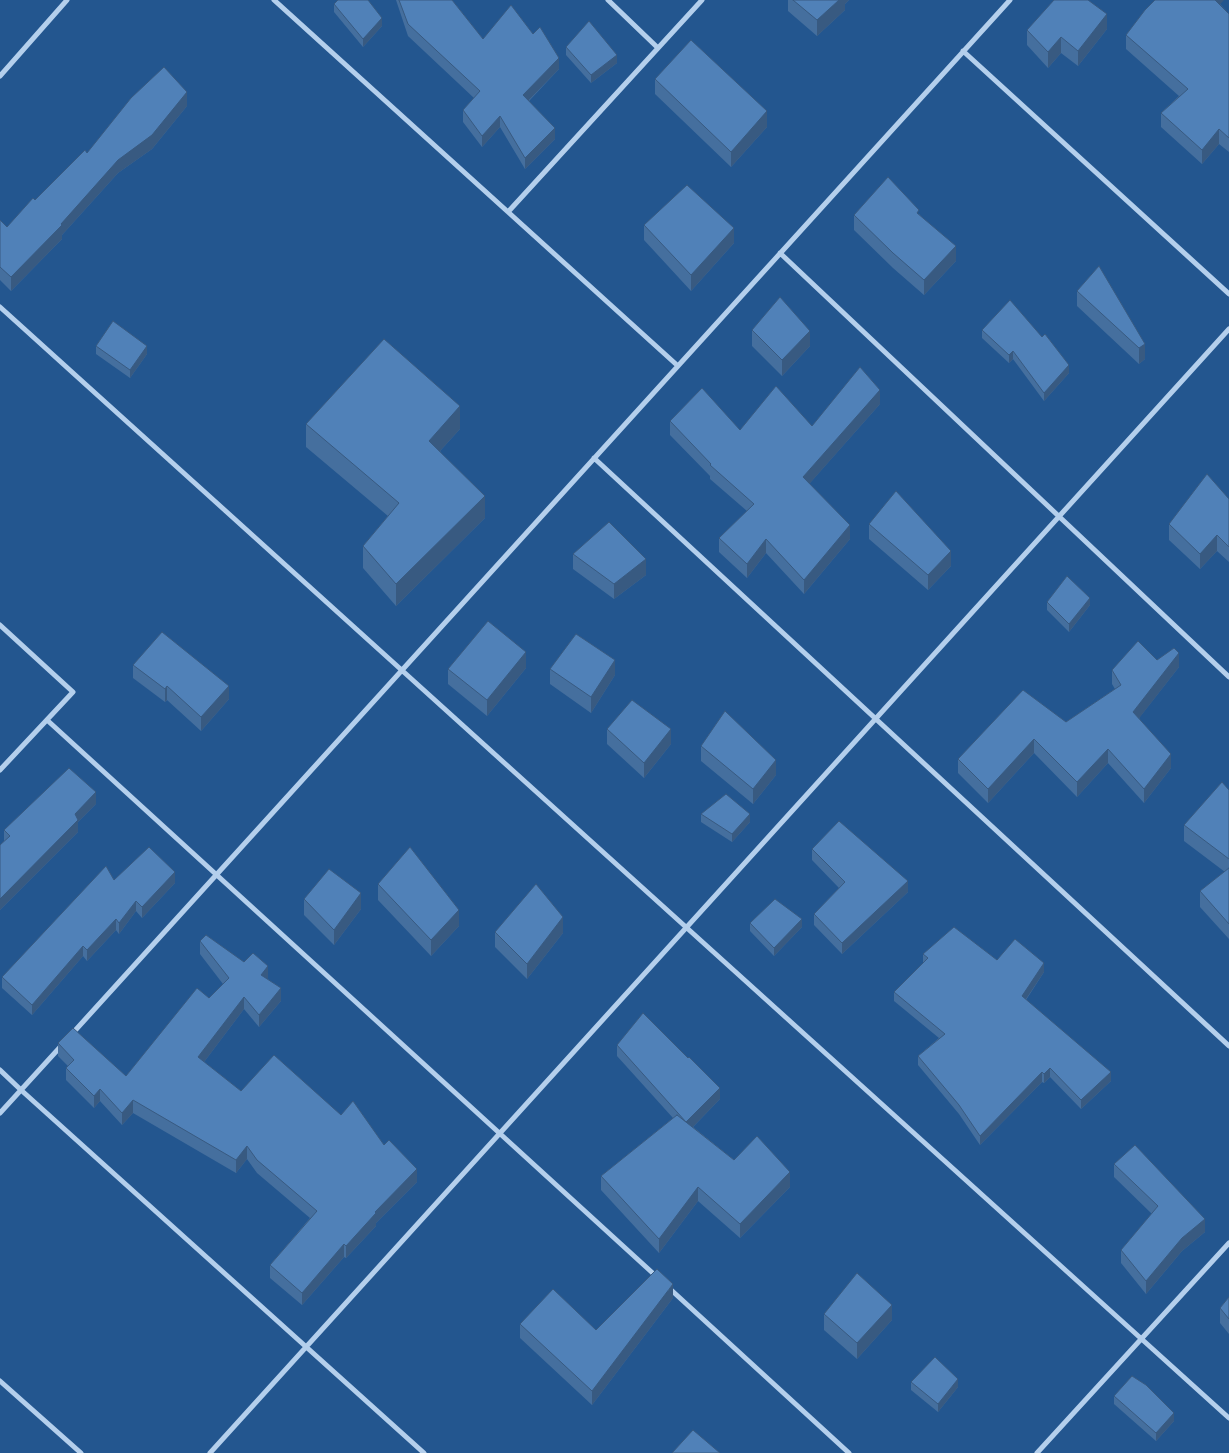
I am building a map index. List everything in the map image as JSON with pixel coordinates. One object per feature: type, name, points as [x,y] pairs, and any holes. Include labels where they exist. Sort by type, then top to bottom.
[{"type":"street","points":[[0,76],[66,0]]},
{"type":"street","points":[[274,0],[678,366]]},
{"type":"street","points":[[608,0],[658,48]]},
{"type":"street","points":[[508,212],[702,0]]},
{"type":"street","points":[[0,1113],[1010,0]]},
{"type":"street","points":[[963,51],[1229,294]]},
{"type":"street","points":[[780,253],[1229,678]]},
{"type":"street","points":[[0,308],[1229,1418]]},
{"type":"street","points":[[210,1453],[1229,329]]},
{"type":"street","points":[[594,458],[1229,1046]]},
{"type":"street","points":[[0,625],[73,692],[0,770]]},
{"type":"street","points":[[47,720],[660,1280]]},
{"type":"street","points":[[0,1070],[424,1453]]},
{"type":"street","points":[[1037,1453],[1229,1243]]},
{"type":"street","points":[[667,1287],[849,1453]]},
{"type":"street","points":[[0,1381],[80,1453]]},
{"type":"building","points":[[338,0],[368,0],[382,18],[363,39],[334,4]]},
{"type":"building","points":[[399,0],[452,0],[483,39],[511,5],[533,34],[540,27],[559,58],[523,95],[555,128],[525,158],[500,116],[482,136],[463,110],[480,91],[408,24]]},
{"type":"building","points":[[793,0],[839,0],[817,20]]},
{"type":"building","points":[[1054,0],[1088,0],[1107,14],[1078,51],[1061,37],[1048,52],[1027,30]]},
{"type":"building","points":[[1155,0],[1215,0],[1229,14],[1229,138],[1219,129],[1202,150],[1161,113],[1188,89],[1126,35]]},
{"type":"building","points":[[589,21],[617,55],[591,75],[566,47]]},
{"type":"building","points":[[691,40],[767,111],[731,152],[655,79]]},
{"type":"building","points":[[164,67],[187,92],[152,135],[118,160],[62,225],[11,277],[0,267],[0,220],[7,227],[33,198],[35,200],[85,150],[87,153],[131,98]]},
{"type":"building","points":[[888,177],[919,210],[917,213],[956,246],[924,280],[854,215]]},
{"type":"building","points":[[687,185],[734,228],[691,275],[644,225]]},
{"type":"building","points":[[1099,266],[1145,344],[1139,348],[1077,291]]},
{"type":"building","points":[[780,297],[810,331],[782,360],[752,330]]},
{"type":"building","points":[[1010,300],[1042,337],[1045,334],[1069,365],[1044,393],[1013,351],[1009,355],[982,330]]},
{"type":"building","points":[[113,321],[147,346],[130,370],[96,346]]},
{"type":"building","points":[[384,339],[460,406],[429,441],[485,496],[396,584],[363,546],[399,503],[306,424]]},
{"type":"building","points":[[860,367],[880,390],[803,477],[850,525],[804,580],[766,539],[747,564],[719,538],[754,504],[710,465],[670,421],[702,388],[740,430],[776,386],[812,426]]},
{"type":"building","points":[[1207,474],[1229,499],[1229,547],[1217,535],[1200,554],[1169,524]]},
{"type":"building","points":[[896,491],[951,551],[928,575],[869,524]]},
{"type":"building","points":[[609,522],[646,559],[614,584],[573,554]]},
{"type":"building","points":[[1067,576],[1090,598],[1069,624],[1047,602]]},
{"type":"building","points":[[488,621],[526,652],[487,700],[448,669]]},
{"type":"building","points":[[162,632],[229,686],[201,717],[167,686],[165,689],[133,665]]},
{"type":"building","points":[[576,634],[615,660],[591,697],[550,669]]},
{"type":"building","points":[[1138,641],[1157,660],[1174,648],[1179,653],[1133,712],[1171,754],[1144,789],[1108,749],[1077,782],[1034,739],[988,789],[958,759],[1023,690],[1066,722],[1121,685],[1112,670]]},
{"type":"building","points":[[632,700],[671,729],[644,763],[607,729]]},
{"type":"building","points":[[725,711],[776,760],[753,789],[701,746]]},
{"type":"building","points":[[69,768],[96,792],[75,814],[78,820],[0,899],[0,845],[10,836],[4,830]]},
{"type":"building","points":[[1222,782],[1229,790],[1229,859],[1184,825]]},
{"type":"building","points":[[726,794],[750,814],[732,834],[701,814]]},
{"type":"building","points":[[839,821],[908,881],[842,943],[814,914],[845,882],[812,849]]},
{"type":"building","points":[[149,847],[175,872],[142,907],[136,901],[119,923],[116,919],[87,950],[83,946],[32,1005],[2,977],[106,866],[114,880]]},
{"type":"building","points":[[410,847],[459,910],[431,940],[378,884]]},
{"type":"building","points":[[1229,868],[1229,924],[1200,891]]},
{"type":"building","points":[[329,869],[361,893],[334,930],[304,899]]},
{"type":"building","points":[[536,884],[563,917],[527,964],[495,932]]},
{"type":"building","points":[[775,899],[802,919],[774,948],[750,923]]},
{"type":"building","points":[[954,927],[997,960],[1015,939],[1044,963],[1022,996],[1111,1072],[1081,1100],[1050,1068],[1044,1074],[1042,1072],[980,1136],[959,1105],[918,1056],[945,1034],[894,992],[928,958],[923,954]]},
{"type":"building","points":[[206,935],[244,962],[253,953],[268,966],[261,975],[281,988],[259,1015],[244,997],[198,1057],[241,1091],[274,1055],[341,1115],[353,1101],[384,1145],[389,1140],[417,1169],[375,1212],[346,1246],[344,1244],[302,1293],[270,1265],[317,1211],[257,1160],[247,1146],[236,1160],[133,1100],[122,1113],[100,1089],[94,1096],[66,1068],[74,1060],[58,1043],[73,1028],[126,1076],[197,988],[209,998],[229,978],[200,941]]},
{"type":"building","points":[[643,1013],[720,1088],[686,1122],[617,1045]]},
{"type":"building","points":[[677,1115],[734,1160],[757,1136],[790,1172],[740,1224],[698,1187],[659,1239],[601,1176]]},
{"type":"building","points":[[1135,1145],[1205,1219],[1182,1238],[1146,1281],[1121,1250],[1158,1206],[1114,1164]]},
{"type":"building","points":[[657,1269],[673,1284],[592,1391],[520,1324],[553,1289],[596,1330]]},
{"type":"building","points":[[857,1273],[892,1305],[857,1343],[824,1314]]},
{"type":"building","points":[[1229,1297],[1229,1319],[1220,1308]]},
{"type":"building","points":[[935,1357],[958,1379],[938,1404],[911,1382]]},
{"type":"building","points":[[1132,1376],[1146,1385],[1174,1413],[1156,1433],[1114,1396]]},
{"type":"building","points":[[693,1430],[720,1453],[672,1453]]}]
